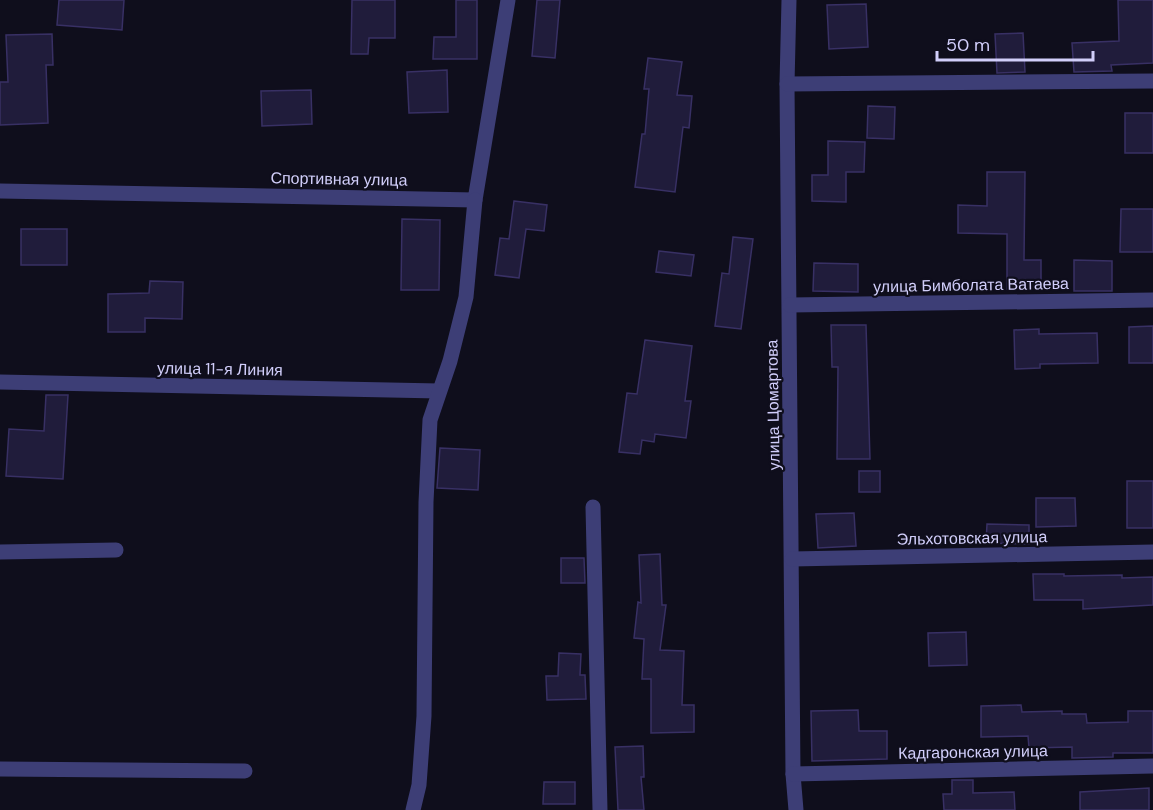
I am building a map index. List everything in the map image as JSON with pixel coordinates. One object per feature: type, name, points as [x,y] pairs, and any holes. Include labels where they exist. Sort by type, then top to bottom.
[{"type":"street","points":[[413,810],[419,784],[424,716],[426,502],[430,420],[450,361],[465,297],[475,200],[508,0]]},
{"type":"street","name":"улица Цомартова","points":[[789,0],[787,84],[793,774],[796,810]]},
{"type":"street","points":[[787,84],[1153,81]]},
{"type":"street","name":"Спортивная улица","points":[[0,190],[475,200]]},
{"type":"street","name":"улица Бимболата Ватаева","points":[[790,305],[1153,300]]},
{"type":"street","name":"улица 11-я Линия","points":[[0,382],[439,391]]},
{"type":"street","points":[[593,507],[600,810]]},
{"type":"street","points":[[0,552],[116,550]]},
{"type":"street","name":"Эльхотовская улица","points":[[792,560],[1153,552]]},
{"type":"street","name":"Кадгаронская улица","points":[[793,774],[1153,766]]},
{"type":"street","points":[[0,769],[245,771]]},
{"type":"building","points":[[59,0],[124,0],[122,30],[57,25]]},
{"type":"building","points":[[352,0],[395,0],[395,38],[369,38],[368,54],[351,54]]},
{"type":"building","points":[[456,0],[477,0],[477,59],[433,59],[434,37],[456,37]]},
{"type":"building","points":[[537,0],[560,0],[555,58],[532,56]]},
{"type":"building","points":[[1118,0],[1153,0],[1153,63],[1111,65],[1112,71],[1074,72],[1072,43],[1119,41]]},
{"type":"building","points":[[866,4],[868,47],[829,49],[827,5]]},
{"type":"building","points":[[1023,33],[1025,72],[997,73],[995,34]]},
{"type":"building","points":[[52,34],[53,65],[46,65],[48,123],[0,125],[0,82],[8,82],[6,35]]},
{"type":"building","points":[[648,58],[682,62],[677,95],[692,96],[689,128],[683,127],[675,192],[635,187],[642,134],[645,134],[649,89],[644,89]]},
{"type":"building","points":[[447,70],[448,112],[409,113],[407,72]]},
{"type":"building","points":[[311,90],[312,124],[262,126],[261,91]]},
{"type":"building","points":[[868,106],[895,107],[894,139],[867,138]]},
{"type":"building","points":[[1125,113],[1153,113],[1153,153],[1125,153]]},
{"type":"building","points":[[828,141],[865,142],[864,172],[846,172],[846,202],[812,201],[812,175],[828,175]]},
{"type":"building","points":[[987,172],[1025,172],[1024,260],[1041,260],[1041,289],[1007,289],[1007,234],[958,233],[958,205],[987,206]]},
{"type":"building","points":[[514,201],[547,205],[544,231],[526,229],[519,278],[495,275],[500,238],[509,239]]},
{"type":"building","points":[[1121,209],[1153,209],[1153,252],[1120,252]]},
{"type":"building","points":[[402,219],[440,220],[439,290],[401,290]]},
{"type":"building","points":[[21,229],[67,229],[67,265],[21,265]]},
{"type":"building","points":[[733,237],[753,239],[741,329],[715,326],[722,273],[729,274]]},
{"type":"building","points":[[659,251],[694,255],[691,276],[656,272]]},
{"type":"building","points":[[1074,260],[1112,261],[1112,291],[1074,291]]},
{"type":"building","points":[[814,263],[858,264],[858,292],[813,291]]},
{"type":"building","points":[[150,281],[183,282],[182,319],[145,318],[145,332],[108,332],[108,294],[149,293]]},
{"type":"building","points":[[831,325],[866,325],[870,459],[837,459],[838,367],[832,367]]},
{"type":"building","points":[[1153,326],[1153,363],[1129,363],[1129,327]]},
{"type":"building","points":[[1039,329],[1039,334],[1097,333],[1098,363],[1040,364],[1040,368],[1015,369],[1014,330]]},
{"type":"building","points":[[645,340],[692,346],[685,401],[691,401],[686,438],[655,434],[654,442],[642,440],[640,454],[619,452],[627,393],[637,394]]},
{"type":"building","points":[[46,395],[68,395],[63,479],[6,476],[9,429],[44,431]]},
{"type":"building","points":[[440,448],[480,450],[478,490],[437,488]]},
{"type":"building","points":[[859,471],[880,471],[880,492],[859,492]]},
{"type":"building","points":[[1127,481],[1153,481],[1153,528],[1127,528]]},
{"type":"building","points":[[1036,498],[1075,498],[1076,526],[1036,527]]},
{"type":"building","points":[[854,513],[856,546],[818,548],[816,514]]},
{"type":"building","points":[[987,524],[1029,525],[1029,544],[986,543]]},
{"type":"building","points":[[660,554],[662,605],[666,605],[660,650],[684,651],[682,705],[694,705],[694,732],[651,733],[651,679],[642,679],[644,639],[634,638],[638,602],[641,603],[639,555]]},
{"type":"building","points":[[561,558],[584,558],[585,583],[561,583]]},
{"type":"building","points":[[1033,574],[1153,577],[1153,605],[1083,609],[1083,600],[1034,600]]},
{"type":"building","points":[[966,632],[967,665],[929,666],[928,633]]},
{"type":"building","points":[[559,653],[581,654],[580,675],[585,675],[586,699],[547,700],[546,676],[558,676]]},
{"type":"building","points":[[1021,705],[1022,712],[1062,711],[1062,714],[1086,714],[1087,723],[1128,722],[1128,711],[1153,711],[1153,753],[1113,753],[1113,757],[1072,758],[1072,747],[1029,748],[1028,736],[981,737],[981,706]]},
{"type":"building","points":[[858,710],[859,731],[887,731],[887,759],[812,761],[811,711]]},
{"type":"building","points":[[643,746],[644,777],[641,777],[644,810],[618,810],[615,747]]},
{"type":"building","points":[[952,780],[973,780],[973,793],[1014,792],[1015,810],[944,810],[943,794],[952,794]]},
{"type":"building","points":[[544,782],[575,782],[575,804],[543,804]]},
{"type":"building","points":[[1149,788],[1149,810],[1080,810],[1080,792]]}]
